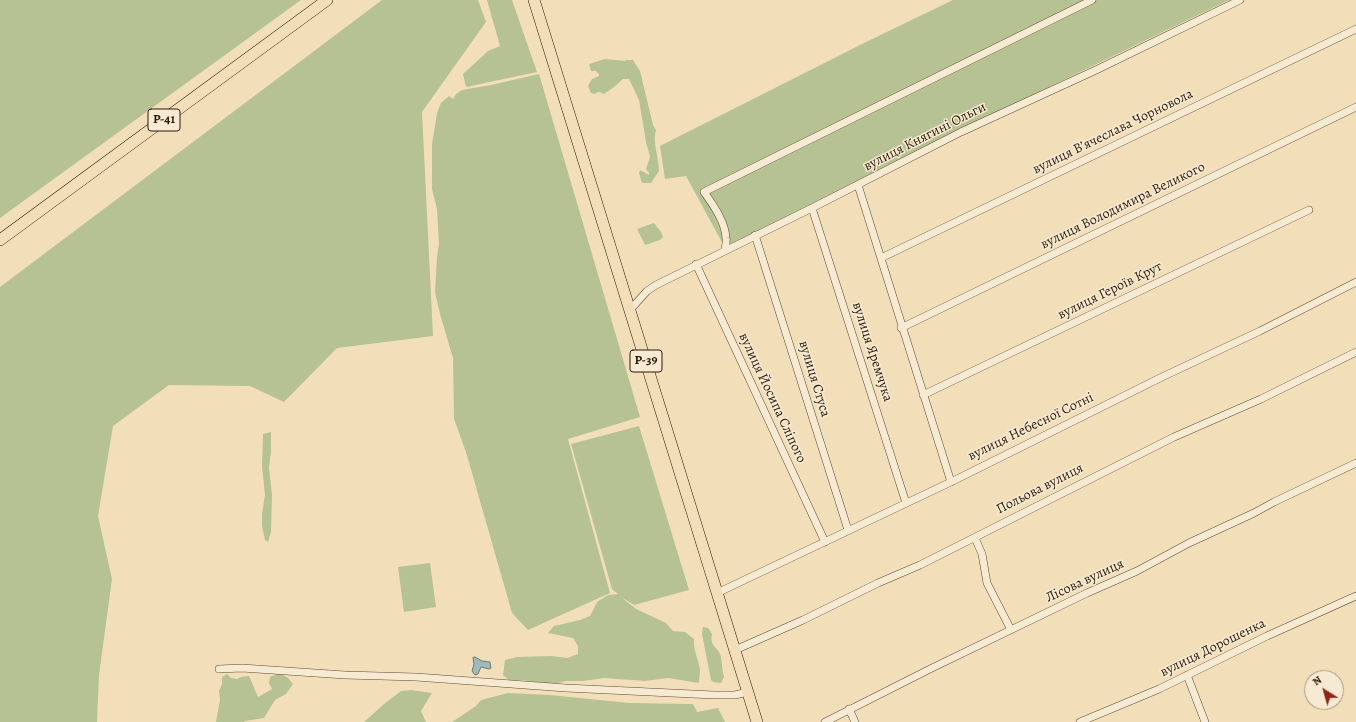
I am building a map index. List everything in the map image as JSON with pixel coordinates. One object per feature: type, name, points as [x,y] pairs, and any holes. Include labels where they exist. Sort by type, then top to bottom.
[{"type":"main road","name":"Р-41","points":[[0,240],[327,0]]},
{"type":"main road","name":"Р-39","points":[[534,0],[757,722]]},
{"type":"street","points":[[725,250],[726,238],[723,225],[715,208],[704,192],[1092,0]]},
{"type":"street","name":"вулиця Княгині Ольги","points":[[630,310],[647,291],[696,264],[858,186],[961,132],[1096,70],[1240,0]]},
{"type":"street","name":"вулиця Вʼячеслава Чорновола","points":[[881,258],[1356,29]]},
{"type":"street","name":"вулиця Володимира Великого","points":[[901,328],[1356,107]]},
{"type":"street","points":[[858,186],[901,328],[951,482]]},
{"type":"street","name":"вулиця Яремчука","points":[[812,208],[906,503]]},
{"type":"street","name":"вулиця Героїв Крут","points":[[923,395],[1309,210]]},
{"type":"street","name":"вулиця Стуса","points":[[756,236],[848,530]]},
{"type":"street","name":"вулиця Йосипа Сліпого","points":[[696,264],[824,542]]},
{"type":"street","name":"вулиця Небесної Сотні","points":[[717,593],[951,482],[1162,377],[1260,331],[1356,282]]},
{"type":"street","name":"Польова вулиця","points":[[735,650],[920,565],[1174,437],[1261,399],[1356,352]]},
{"type":"street","name":"Лісова вулиця","points":[[825,722],[1011,630],[1137,570],[1189,543],[1356,463]]},
{"type":"street","points":[[975,538],[982,554],[987,583],[1011,630]]},
{"type":"street","name":"вулиця Дорошенка","points":[[1080,722],[1092,720],[1267,636],[1356,596]]},
{"type":"street","points":[[219,669],[242,668],[345,675],[416,677],[566,688],[707,694],[735,694],[748,692]]},
{"type":"street","points":[[1187,674],[1205,722]]},
{"type":"street","points":[[849,709],[855,722]]},
{"type":"green space","points":[[0,0],[301,0],[0,218]]},
{"type":"green space","points":[[382,0],[478,0],[486,22],[422,112],[433,336],[337,348],[284,402],[250,386],[169,385],[113,426],[98,516],[112,579],[99,675],[97,722],[0,722],[0,287]]},
{"type":"green space","points":[[487,0],[512,0],[537,72],[466,87],[463,74],[488,51],[500,46]]},
{"type":"green space","points":[[953,0],[1229,0],[925,147],[730,246],[724,246],[686,176],[665,179],[660,146],[864,43]]},
{"type":"green space","points":[[605,59],[625,61],[633,60],[640,71],[653,125],[656,130],[655,144],[659,171],[651,183],[642,183],[639,173],[640,170],[649,175],[646,169],[650,157],[639,100],[629,79],[623,79],[604,94],[599,92],[594,94],[591,93],[588,86],[592,79],[599,76],[596,71],[591,71],[589,64]]},
{"type":"green space","points":[[539,74],[640,417],[568,439],[610,593],[528,630],[512,613],[466,452],[454,419],[453,358],[435,292],[439,244],[437,209],[432,189],[432,144],[437,113],[441,103],[449,96],[453,99],[456,94],[462,90]]},
{"type":"green space","points":[[654,223],[663,237],[660,240],[645,245],[637,229]]},
{"type":"green space","points":[[639,426],[689,590],[634,605],[621,597],[636,609],[666,623],[673,631],[685,632],[694,639],[700,669],[699,683],[668,678],[645,681],[604,678],[583,681],[566,681],[554,684],[521,680],[510,681],[503,675],[505,660],[517,657],[552,656],[567,658],[578,654],[578,646],[573,638],[548,633],[554,626],[590,616],[597,602],[608,595],[618,594],[612,589],[571,444]]},
{"type":"green space","points":[[271,432],[269,467],[272,495],[271,532],[268,542],[265,540],[262,526],[265,495],[262,466],[263,434]]},
{"type":"green space","points":[[430,563],[436,607],[404,612],[398,567]]},
{"type":"green space","points":[[703,627],[708,628],[712,634],[712,642],[721,657],[724,677],[721,683],[713,682],[711,680],[702,634]]},
{"type":"green space","points":[[280,673],[288,678],[293,684],[286,694],[275,700],[264,718],[244,722],[216,722],[222,677],[227,674],[231,678],[237,679],[249,676],[258,697],[272,689],[269,683],[270,677]]},
{"type":"green space","points":[[411,690],[432,693],[421,711],[426,722],[364,722],[401,691]]},
{"type":"green space","points":[[508,693],[550,695],[629,703],[693,704],[697,712],[718,708],[725,722],[452,722],[476,706],[481,700]]},
{"type":"water","points":[[475,657],[482,661],[490,662],[491,668],[481,667],[478,674],[475,675],[472,671],[474,664],[473,658]]}]
